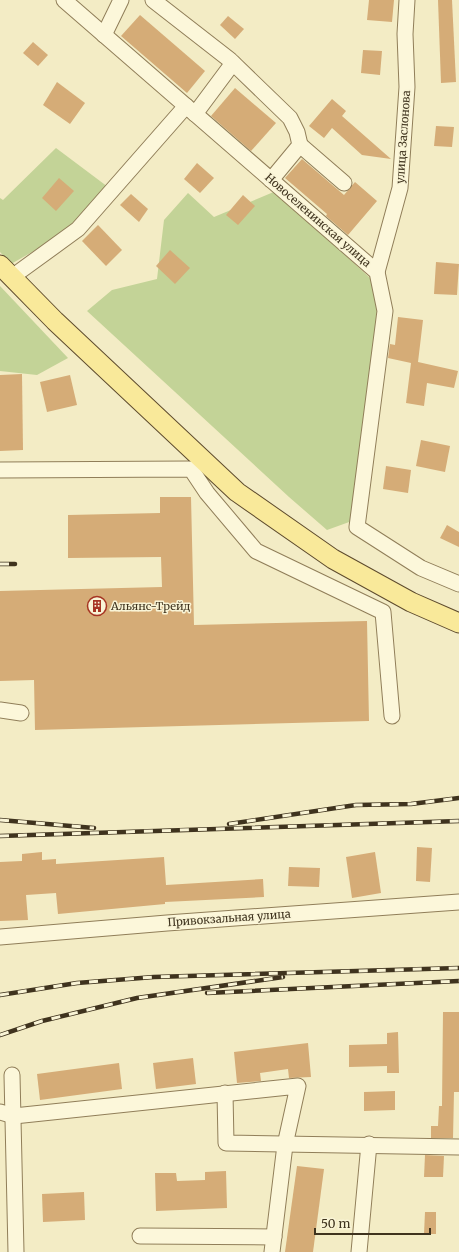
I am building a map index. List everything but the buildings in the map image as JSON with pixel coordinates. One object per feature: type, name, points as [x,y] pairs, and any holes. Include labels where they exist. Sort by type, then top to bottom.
[{"type":"main road","points":[[6,271],[55,321],[237,492],[332,559],[412,602],[459,623]]},
{"type":"street","name":"Новоселенинская улица","points":[[64,0],[377,272],[385,311],[357,527],[421,568],[459,584]]},
{"type":"street","points":[[104,35],[121,0]]},
{"type":"street","points":[[153,0],[233,63],[290,118],[297,132],[300,145],[344,184]]},
{"type":"street","name":"улица Заслонова","points":[[377,272],[400,188],[407,87],[405,34],[407,0]]},
{"type":"street","points":[[6,271],[78,229],[233,63]]},
{"type":"street","points":[[271,180],[300,145]]},
{"type":"street","points":[[0,470],[191,469],[207,493],[256,551],[383,612],[392,716]]},
{"type":"street","points":[[0,710],[20,713]]},
{"type":"street","name":"Привокзальная улица","points":[[0,937],[167,923],[459,902]]},
{"type":"street","points":[[12,1075],[7,1114],[16,1252]]},
{"type":"street","points":[[7,1114],[298,1086],[285,1145],[272,1252]]},
{"type":"street","points":[[226,1093],[226,1143],[285,1145],[369,1144],[459,1147]]},
{"type":"street","points":[[359,1252],[369,1144]]},
{"type":"street","points":[[140,1236],[274,1237]]},
{"type":"green space","points":[[56,148],[108,187],[69,231],[11,264],[0,252],[0,198],[3,200]]},
{"type":"green space","points":[[276,191],[370,278],[380,312],[352,521],[327,530],[289,497],[87,311],[112,290],[157,279],[164,220],[188,193],[214,217]]},
{"type":"green space","points":[[0,286],[68,358],[37,375],[0,371]]},
{"type":"railway","points":[[0,564],[15,564]]},
{"type":"railway","points":[[229,824],[356,805],[411,804],[459,798]]},
{"type":"railway","points":[[0,820],[94,828]]},
{"type":"railway","points":[[0,836],[459,821]]},
{"type":"railway","points":[[0,995],[77,983],[154,977],[459,968]]},
{"type":"railway","points":[[0,1035],[42,1021],[137,998],[283,977]]},
{"type":"railway","points":[[207,993],[459,981]]},
{"type":"place","name":"Альянс-Трейд","points":[[97,606]]}]
